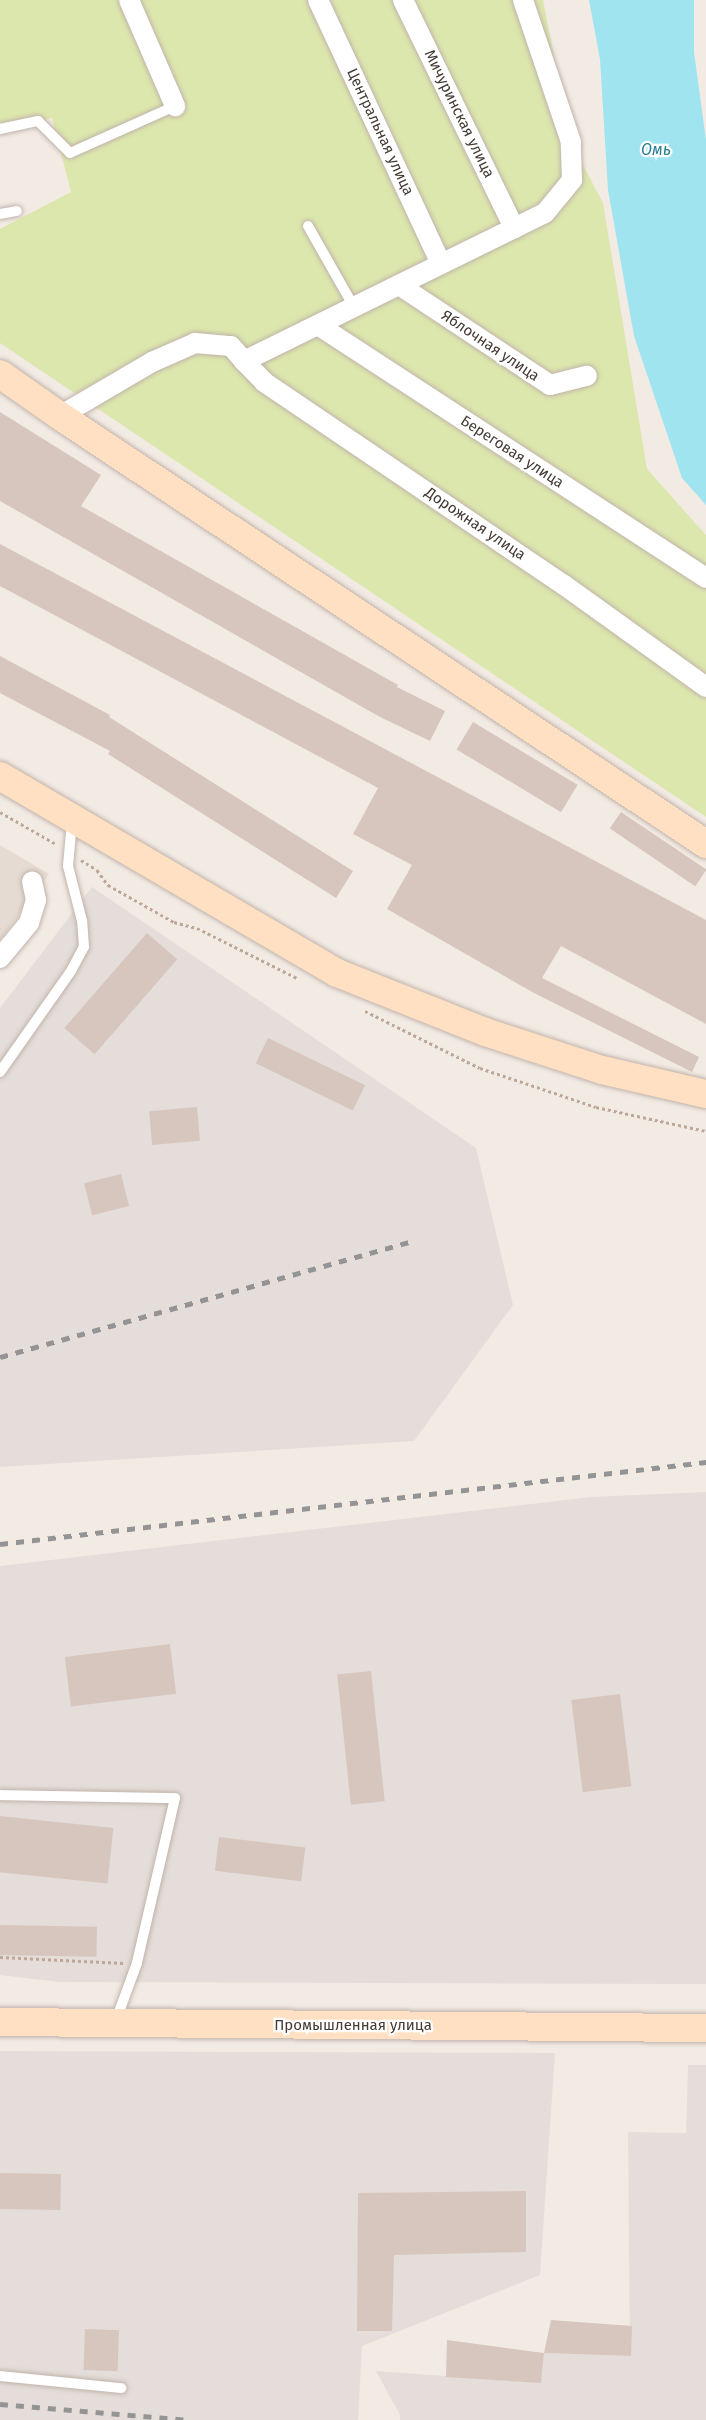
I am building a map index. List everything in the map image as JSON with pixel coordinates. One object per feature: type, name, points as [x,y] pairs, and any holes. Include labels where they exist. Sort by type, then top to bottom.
[{"type":"street","points":[[129,0],[176,106]]},
{"type":"street","name":"Центральная улица","points":[[318,0],[441,264]]},
{"type":"street","name":"Мичуринская улица","points":[[404,0],[514,228]]},
{"type":"street","points":[[244,361],[545,213],[572,180],[571,142],[523,0]]},
{"type":"street","name":"Яблочная улица","points":[[399,285],[550,385],[587,376]]},
{"type":"street","name":"Береговая улица","points":[[318,325],[706,578]]},
{"type":"street","name":"Дорожная улица","points":[[60,416],[152,362],[195,343],[231,346],[264,382],[564,585],[706,687]]},
{"type":"street","points":[[0,374],[706,844]]},
{"type":"street","points":[[0,776],[337,973],[485,1032],[602,1070],[706,1094]]},
{"type":"street","points":[[0,958],[29,923],[36,900],[32,881]]},
{"type":"street","name":"Промышленная улица","points":[[0,2022],[706,2028]]},
{"type":"lane","points":[[0,129],[38,120],[70,153],[176,106]]},
{"type":"lane","points":[[0,214],[17,211]]},
{"type":"lane","points":[[308,226],[354,307]]},
{"type":"lane","points":[[0,1072],[71,971],[84,947],[82,921],[68,866],[72,818]]},
{"type":"lane","points":[[0,1795],[175,1798],[137,1963],[114,2023]]},
{"type":"lane","points":[[0,2376],[121,2388]]},
{"type":"path","points":[[0,1957],[137,1963]]},
{"type":"shaded area","points":[[0,845],[49,874],[0,940]]},
{"type":"shaded area","points":[[92,887],[476,1148],[513,1305],[414,1441],[0,1467],[0,1008]]},
{"type":"shaded area","points":[[706,1492],[706,1984],[59,1982],[0,1975],[0,1566],[591,1497]]},
{"type":"shaded area","points":[[0,2051],[555,2053],[540,2275],[362,2346],[358,2420],[0,2420]]},
{"type":"shaded area","points":[[688,2065],[706,2065],[706,2420],[400,2420],[400,2415],[376,2371],[541,2383],[544,2353],[630,2356],[628,2132],[686,2133]]},
{"type":"green space","points":[[0,0],[543,0],[571,142],[603,203],[647,469],[706,535],[706,817],[0,343],[0,229],[71,192],[52,118],[0,129]]},
{"type":"water","name":"Омь","points":[[589,0],[694,0],[694,52],[706,140],[706,505],[682,478],[634,336],[608,190],[600,59]]},
{"type":"building","points":[[0,412],[101,475],[81,506],[398,685],[397,687],[445,711],[430,741],[380,717],[0,501]]},
{"type":"building","points":[[0,544],[706,920],[706,1024],[561,946],[542,978],[699,1057],[692,1072],[534,993],[387,909],[412,865],[353,834],[378,788],[0,586]]},
{"type":"building","points":[[0,656],[110,715],[109,717],[353,871],[336,898],[108,754],[110,751],[0,693]]},
{"type":"building","points":[[473,722],[578,785],[561,812],[457,749]]},
{"type":"building","points":[[621,812],[706,869],[695,886],[610,829]]},
{"type":"building","points":[[147,933],[177,959],[95,1054],[64,1028]]},
{"type":"building","points":[[268,1038],[365,1085],[353,1111],[256,1063]]},
{"type":"building","points":[[197,1107],[200,1141],[152,1145],[149,1111]]},
{"type":"building","points":[[121,1174],[129,1206],[92,1215],[84,1183]]},
{"type":"building","points":[[170,1644],[176,1694],[71,1707],[65,1657]]},
{"type":"building","points":[[371,1671],[385,1801],[351,1805],[337,1675]]},
{"type":"building","points":[[620,1694],[631,1786],[583,1792],[571,1700]]},
{"type":"building","points":[[0,1816],[113,1828],[108,1884],[0,1872]]},
{"type":"building","points":[[219,1837],[305,1848],[301,1881],[215,1871]]},
{"type":"building","points":[[0,1925],[97,1927],[96,1957],[0,1955]]},
{"type":"building","points":[[0,2173],[61,2174],[60,2210],[0,2209]]},
{"type":"building","points":[[526,2191],[526,2252],[394,2255],[392,2331],[357,2331],[358,2193]]},
{"type":"building","points":[[551,2320],[632,2326],[631,2356],[544,2353]]},
{"type":"building","points":[[85,2329],[119,2330],[118,2371],[84,2370]]},
{"type":"building","points":[[447,2340],[544,2353],[541,2383],[446,2377]]},
{"type":"railway","points":[[0,1357],[415,1240]]},
{"type":"railway","points":[[0,1544],[706,1462]]},
{"type":"railway","points":[[0,2404],[189,2420]]}]
